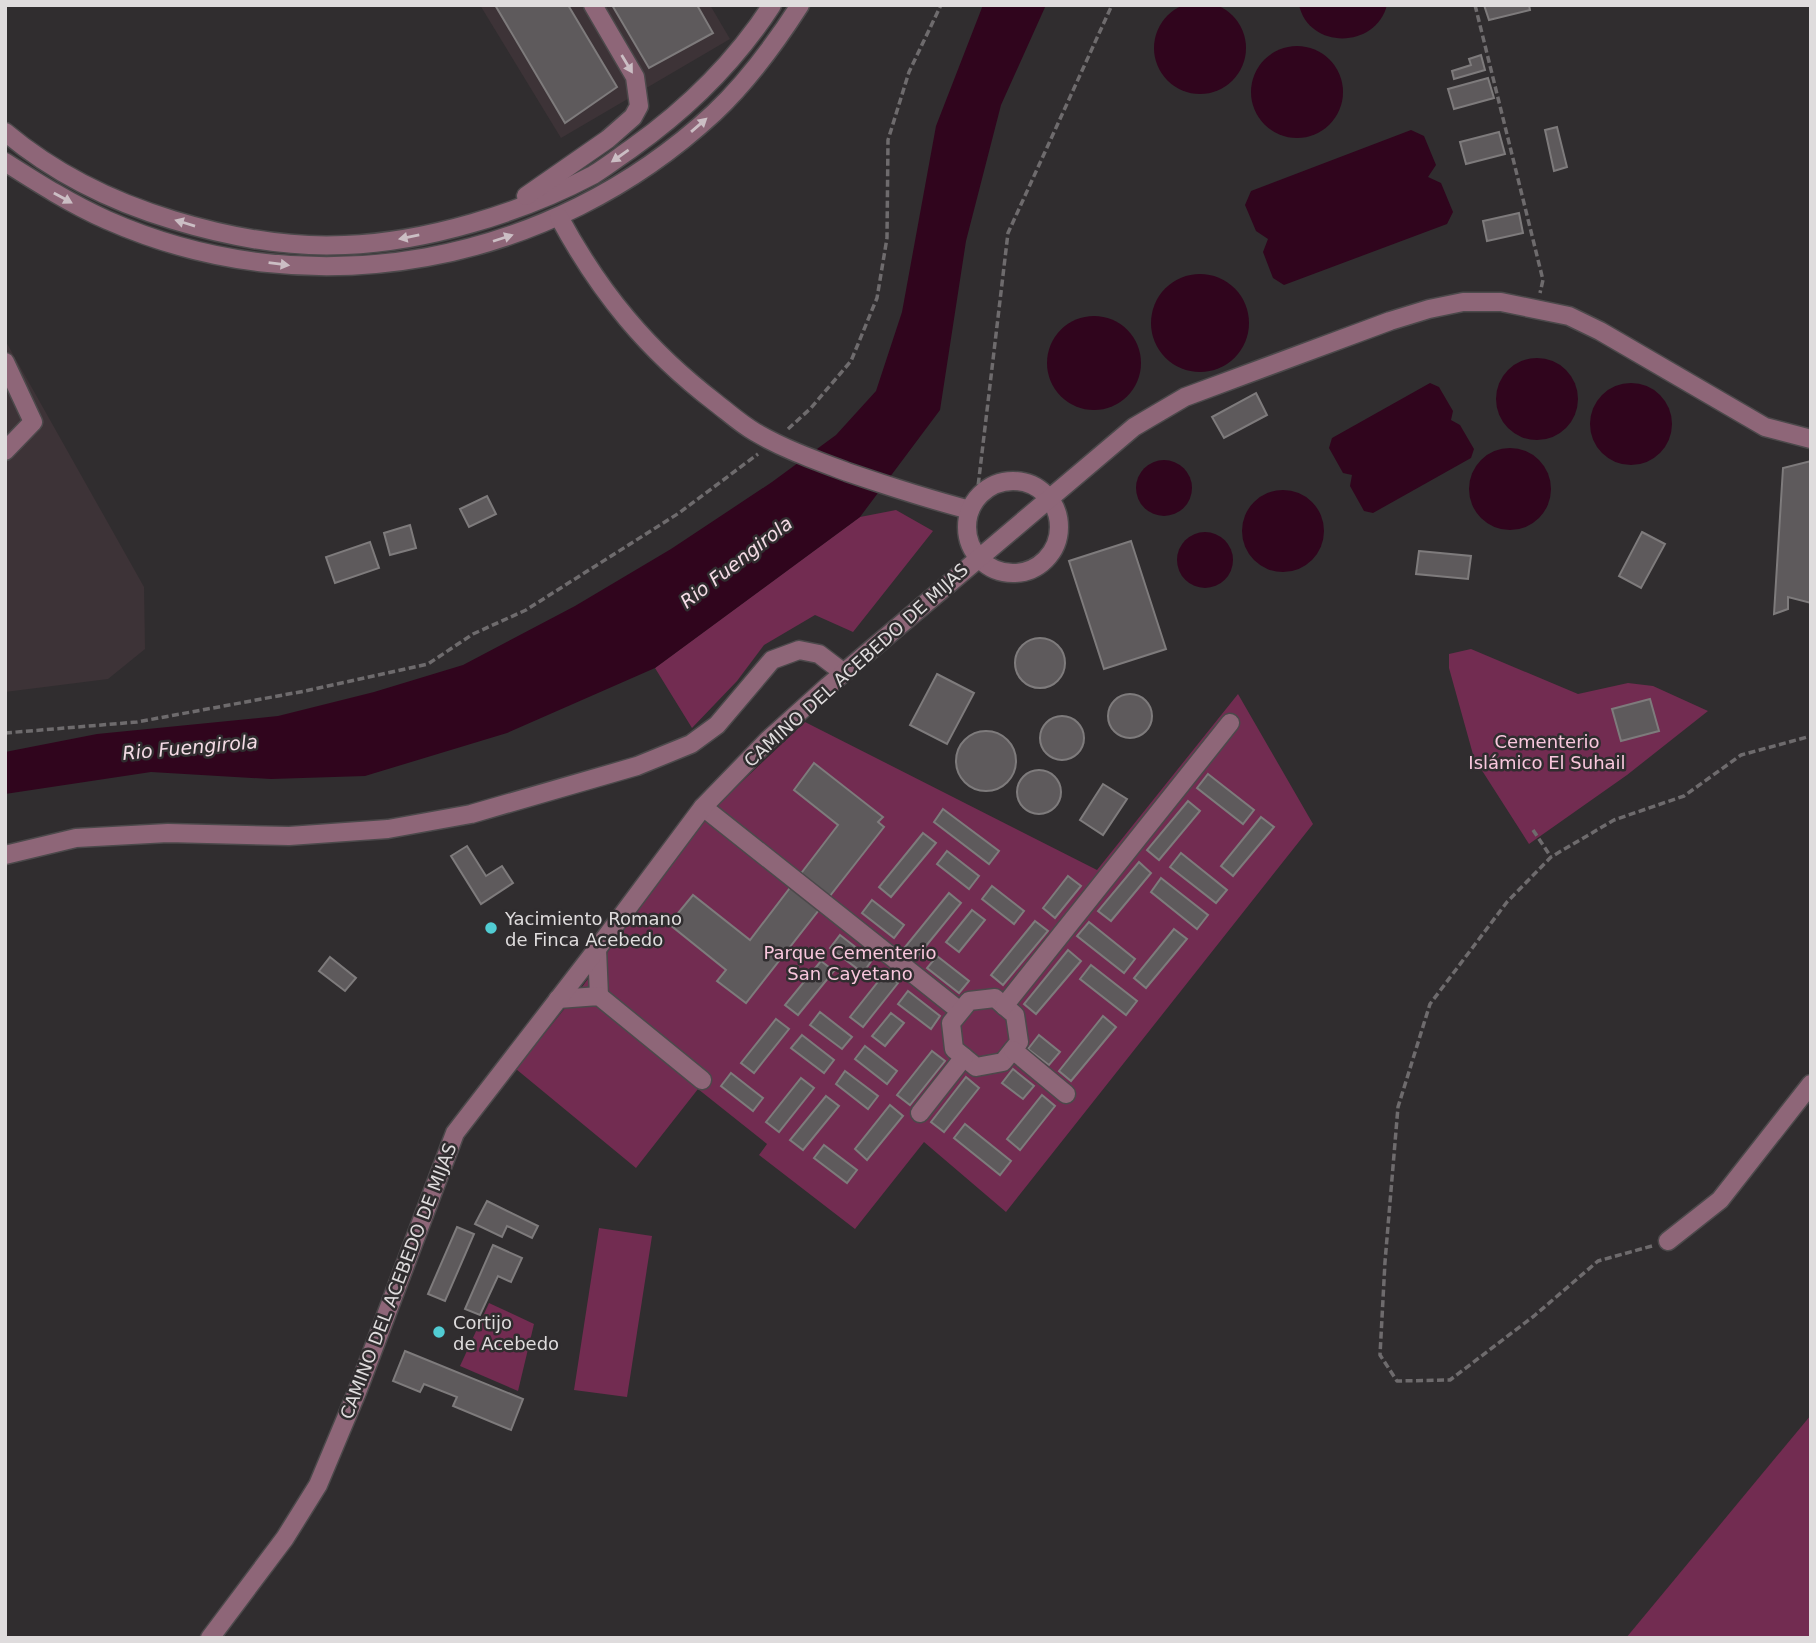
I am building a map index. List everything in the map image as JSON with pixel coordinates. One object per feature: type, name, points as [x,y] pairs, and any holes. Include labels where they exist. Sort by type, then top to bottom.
[{"type":"street","points":[[504,212],[608,139],[633,117],[639,106],[635,77],[593,5]]},
{"type":"street","points":[[5,132],[74,180],[118,201],[211,231],[246,239],[291,244],[345,246],[390,241],[459,227],[551,194],[594,174],[663,125],[701,92],[732,59],[772,5]]},
{"type":"street","points":[[5,162],[60,198],[108,221],[207,253],[295,266],[345,267],[467,250],[559,217],[606,193],[678,143],[715,112],[750,75],[800,5]]},
{"type":"street","points":[[559,217],[584,263],[620,312],[654,349],[698,389],[753,431],[798,454],[910,494],[973,504]]},
{"type":"street","name":"CAMINO DEL ACEBEDO DE MIJAS","points":[[210,1638],[285,1538],[318,1485],[357,1392],[455,1133],[703,807],[768,740],[1134,427],[1185,397],[1390,321],[1463,302],[1501,302],[1569,316],[1765,426],[1811,439]]},
{"type":"street","points":[[5,362],[33,422],[5,451]]},
{"type":"street","points":[[1008,480],[1033,484],[1049,498],[1060,520],[1059,536],[1051,554],[1039,565],[1024,572],[1010,573],[989,567],[971,546],[967,526],[973,504],[995,484],[1008,480]]},
{"type":"street","points":[[5,855],[76,838],[169,833],[289,836],[388,829],[471,814],[637,766],[691,744],[717,725],[772,660],[799,650],[819,654],[844,673]]},
{"type":"street","points":[[1004,1006],[1230,723]]},
{"type":"street","points":[[703,807],[960,1012]]},
{"type":"street","points":[[597,949],[598,996]]},
{"type":"street","points":[[558,999],[598,996],[702,1080]]},
{"type":"street","points":[[995,998],[1004,1006],[1015,1015],[1019,1042],[1003,1062],[976,1067],[954,1049],[951,1023],[969,1001],[995,998]]},
{"type":"street","points":[[1013,1050],[1066,1094]]},
{"type":"street","points":[[920,1113],[964,1057]]},
{"type":"street","points":[[1668,1241],[1720,1200],[1811,1084]]},
{"type":"path","points":[[5,733],[137,722],[306,691],[428,664],[473,634],[526,610],[667,521],[774,442],[811,408],[851,361],[877,298],[887,238],[888,140],[909,72],[941,5]]},
{"type":"path","points":[[973,504],[1007,233],[1112,5]]},
{"type":"path","points":[[1475,5],[1542,280],[1537,309]]},
{"type":"path","points":[[1668,1241],[1598,1261],[1450,1380],[1397,1381],[1380,1355],[1398,1107],[1430,1004],[1507,902],[1551,857],[1614,820],[1684,796],[1741,755],[1811,736]]},
{"type":"path","points":[[1533,830],[1551,857]]},
{"type":"shaded area","points":[[480,5],[710,5],[730,39],[561,138]]},
{"type":"shaded area","points":[[5,340],[144,587],[145,649],[108,679],[5,692]]},
{"type":"green space","points":[[896,510],[933,531],[853,632],[815,615],[764,645],[737,681],[692,728],[655,668],[860,517]]},
{"type":"green space","name":"Cementerio Islámico El Suhail","points":[[1471,649],[1578,694],[1628,683],[1653,686],[1708,711],[1627,775],[1529,844],[1474,758],[1449,668],[1449,654]]},
{"type":"green space","name":"Parque Cementerio San Cayetano","points":[[1238,694],[1313,824],[1006,1212],[924,1142],[855,1229],[759,1155],[767,1144],[698,1089],[636,1168],[516,1069],[582,987],[712,810],[805,722],[1097,870]]},
{"type":"green space","points":[[599,1228],[652,1236],[627,1397],[574,1390]]},
{"type":"green space","points":[[489,1303],[534,1324],[518,1391],[460,1366]]},
{"type":"green space","points":[[1811,1415],[1811,1638],[1626,1638]]},
{"type":"water","points":[[1200,2],[1217,6],[1232,16],[1242,31],[1246,48],[1242,65],[1232,80],[1217,90],[1200,94],[1183,90],[1168,80],[1158,65],[1154,48],[1158,31],[1168,16],[1183,6]]},
{"type":"water","name":"Rio Fuengirola","points":[[983,5],[1046,5],[1001,105],[966,241],[940,410],[860,517],[655,668],[507,733],[365,776],[271,779],[151,772],[5,794],[5,752],[97,734],[278,716],[374,692],[463,665],[575,606],[671,549],[772,482],[836,435],[876,391],[902,312],[936,126]]},
{"type":"water","points":[[1299,5],[1387,5],[1370,30],[1343,38],[1328,36],[1315,30],[1305,20]]},
{"type":"water","points":[[1297,46],[1315,50],[1329,60],[1339,74],[1343,92],[1339,110],[1329,124],[1315,134],[1297,138],[1279,134],[1265,124],[1255,110],[1251,92],[1255,74],[1265,60],[1279,50]]},
{"type":"water","points":[[1411,130],[1424,136],[1436,165],[1428,177],[1441,183],[1453,212],[1447,224],[1284,285],[1273,278],[1263,252],[1268,239],[1256,231],[1245,205],[1251,191]]},
{"type":"water","points":[[1200,274],[1219,278],[1234,289],[1245,304],[1249,323],[1245,342],[1234,357],[1219,368],[1200,372],[1181,368],[1166,357],[1155,342],[1151,323],[1155,304],[1166,289],[1181,278]]},
{"type":"water","points":[[1094,316],[1112,320],[1127,330],[1137,345],[1141,363],[1137,381],[1127,396],[1112,406],[1094,410],[1076,406],[1061,396],[1051,381],[1047,363],[1051,345],[1061,330],[1076,320]]},
{"type":"water","points":[[1529,358],[1545,358],[1560,365],[1571,376],[1578,391],[1575,415],[1566,428],[1545,440],[1529,440],[1514,433],[1503,422],[1496,407],[1496,391],[1503,376],[1514,365]]},
{"type":"water","points":[[1430,383],[1439,387],[1453,411],[1451,420],[1460,425],[1474,449],[1471,458],[1373,513],[1364,511],[1350,486],[1352,475],[1343,473],[1329,448],[1332,438]]},
{"type":"water","points":[[1623,383],[1639,383],[1654,390],[1665,401],[1672,416],[1669,440],[1660,453],[1639,465],[1623,465],[1608,458],[1597,447],[1590,432],[1590,416],[1597,401],[1608,390]]},
{"type":"water","points":[[1510,448],[1526,451],[1539,460],[1548,473],[1551,489],[1548,505],[1539,518],[1526,527],[1510,530],[1494,527],[1481,518],[1472,505],[1469,489],[1472,473],[1481,460],[1494,451]]},
{"type":"water","points":[[1159,460],[1169,460],[1184,468],[1190,477],[1190,499],[1184,508],[1169,516],[1159,516],[1141,504],[1136,493],[1136,483],[1148,465]]},
{"type":"water","points":[[1283,490],[1299,493],[1312,502],[1321,515],[1324,531],[1321,547],[1312,560],[1299,569],[1283,572],[1267,569],[1254,560],[1245,547],[1242,531],[1245,515],[1254,502],[1267,493]]},
{"type":"water","points":[[1199,532],[1211,532],[1221,536],[1229,544],[1233,560],[1229,576],[1221,584],[1211,588],[1199,588],[1189,584],[1181,576],[1177,566],[1177,554],[1181,544],[1189,536]]},
{"type":"building","points":[[495,5],[568,5],[617,87],[565,123]]},
{"type":"building","points":[[612,5],[697,5],[713,33],[649,68]]},
{"type":"building","points":[[1484,5],[1529,5],[1530,10],[1489,20]]},
{"type":"building","points":[[1481,55],[1485,70],[1454,79],[1452,71],[1471,65],[1469,59]]},
{"type":"building","points":[[1488,78],[1494,98],[1454,109],[1448,89]]},
{"type":"building","points":[[1557,127],[1567,167],[1554,171],[1545,130]]},
{"type":"building","points":[[1499,132],[1505,154],[1466,164],[1460,142]]},
{"type":"building","points":[[1519,213],[1523,233],[1487,241],[1483,221]]},
{"type":"building","points":[[1256,393],[1267,415],[1224,438],[1212,417]]},
{"type":"building","points":[[1811,461],[1811,603],[1788,597],[1788,609],[1774,614],[1783,468]]},
{"type":"building","points":[[487,496],[496,514],[469,527],[460,509]]},
{"type":"building","points":[[410,525],[416,548],[390,555],[384,533]]},
{"type":"building","points":[[1642,532],[1665,544],[1641,588],[1619,576]]},
{"type":"building","points":[[1131,541],[1166,649],[1104,669],[1069,561]]},
{"type":"building","points":[[370,542],[379,568],[335,583],[326,557]]},
{"type":"building","points":[[1419,551],[1471,556],[1468,579],[1416,574]]},
{"type":"building","points":[[1040,638],[1058,645],[1065,663],[1058,681],[1040,688],[1022,681],[1015,663],[1022,645]]},
{"type":"building","points":[[937,674],[974,693],[947,744],[910,725]]},
{"type":"building","points":[[1130,694],[1145,701],[1152,716],[1145,731],[1130,738],[1115,731],[1108,716],[1115,701]]},
{"type":"building","points":[[1650,699],[1659,731],[1621,741],[1612,709]]},
{"type":"building","points":[[1062,716],[1077,723],[1084,738],[1077,753],[1062,760],[1047,753],[1040,738],[1047,723]]},
{"type":"building","points":[[980,731],[992,731],[1008,739],[1014,749],[1014,773],[1008,783],[992,791],[980,791],[964,783],[956,767],[956,755],[964,739]]},
{"type":"building","points":[[814,763],[883,817],[878,822],[884,827],[746,1003],[717,981],[726,970],[669,924],[693,895],[750,940],[838,825],[794,790]]},
{"type":"building","points":[[1039,770],[1054,777],[1061,792],[1054,807],[1039,814],[1024,807],[1017,792],[1024,777]]},
{"type":"building","points":[[1208,774],[1254,810],[1243,824],[1197,788]]},
{"type":"building","points":[[1103,784],[1127,799],[1103,835],[1080,820]]},
{"type":"building","points":[[1188,801],[1200,811],[1159,860],[1147,850]]},
{"type":"building","points":[[943,809],[999,851],[989,864],[934,822]]},
{"type":"building","points":[[1261,817],[1274,827],[1233,876],[1221,866]]},
{"type":"building","points":[[923,833],[936,843],[891,897],[879,887]]},
{"type":"building","points":[[467,846],[486,876],[502,866],[513,883],[481,904],[451,856]]},
{"type":"building","points":[[947,851],[979,876],[969,889],[937,864]]},
{"type":"building","points":[[1181,853],[1227,890],[1216,903],[1170,867]]},
{"type":"building","points":[[1139,862],[1151,873],[1111,921],[1098,911]]},
{"type":"building","points":[[1068,876],[1081,886],[1055,918],[1043,908]]},
{"type":"building","points":[[1161,878],[1208,915],[1197,929],[1151,892]]},
{"type":"building","points":[[992,886],[1024,911],[1014,924],[982,899]]},
{"type":"building","points":[[949,893],[961,903],[917,957],[905,947]]},
{"type":"building","points":[[872,900],[904,925],[894,938],[862,913]]},
{"type":"building","points":[[972,910],[985,920],[959,952],[946,942]]},
{"type":"building","points":[[1035,921],[1048,931],[1003,985],[991,975]]},
{"type":"building","points":[[1089,922],[1135,959],[1124,973],[1077,936]]},
{"type":"building","points":[[1174,929],[1187,939],[1146,988],[1134,978]]},
{"type":"building","points":[[840,935],[872,960],[863,973],[830,948]]},
{"type":"building","points":[[1068,950],[1081,961],[1036,1014],[1024,1004]]},
{"type":"building","points":[[937,956],[969,981],[959,993],[927,968]]},
{"type":"building","points":[[330,957],[356,978],[345,991],[319,971]]},
{"type":"building","points":[[821,961],[834,971],[798,1015],[785,1005]]},
{"type":"building","points":[[1091,965],[1137,1001],[1126,1015],[1080,979]]},
{"type":"building","points":[[885,973],[898,983],[863,1027],[850,1017]]},
{"type":"building","points":[[908,991],[940,1016],[931,1029],[898,1004]]},
{"type":"building","points":[[820,1012],[852,1037],[842,1049],[810,1025]]},
{"type":"building","points":[[891,1013],[904,1023],[885,1046],[872,1036]]},
{"type":"building","points":[[1103,1016],[1116,1027],[1071,1081],[1059,1071]]},
{"type":"building","points":[[776,1019],[789,1029],[754,1073],[741,1063]]},
{"type":"building","points":[[802,1035],[834,1060],[824,1073],[791,1048]]},
{"type":"building","points":[[1039,1035],[1060,1052],[1049,1065],[1028,1049]]},
{"type":"building","points":[[865,1046],[897,1071],[887,1084],[855,1059]]},
{"type":"building","points":[[932,1051],[945,1061],[910,1105],[897,1095]]},
{"type":"building","points":[[1013,1069],[1034,1086],[1023,1099],[1002,1083]]},
{"type":"building","points":[[845,1071],[878,1096],[868,1109],[836,1084]]},
{"type":"building","points":[[731,1073],[763,1098],[753,1111],[721,1086]]},
{"type":"building","points":[[966,1077],[979,1088],[944,1132],[931,1122]]},
{"type":"building","points":[[801,1078],[814,1088],[779,1132],[766,1122]]},
{"type":"building","points":[[1042,1095],[1055,1106],[1020,1150],[1007,1139]]},
{"type":"building","points":[[826,1096],[839,1106],[803,1150],[790,1140]]},
{"type":"building","points":[[890,1105],[903,1116],[867,1160],[855,1149]]},
{"type":"building","points":[[965,1124],[1011,1161],[1000,1175],[954,1138]]},
{"type":"building","points":[[824,1145],[857,1170],[847,1183],[814,1158]]},
{"type":"building","points":[[487,1201],[538,1226],[532,1238],[507,1226],[502,1237],[475,1224]]},
{"type":"building","points":[[457,1227],[474,1234],[445,1301],[428,1294]]},
{"type":"building","points":[[493,1245],[522,1258],[511,1282],[498,1276],[480,1315],[465,1309]]},
{"type":"building","points":[[405,1351],[523,1399],[511,1430],[453,1406],[457,1397],[424,1384],[420,1392],[393,1381]]},
{"type":"place","name":"Yacimiento Romano de Finca Acebedo","points":[[491,928]]},
{"type":"place","name":"Cortijo de Acebedo","points":[[439,1332]]}]
